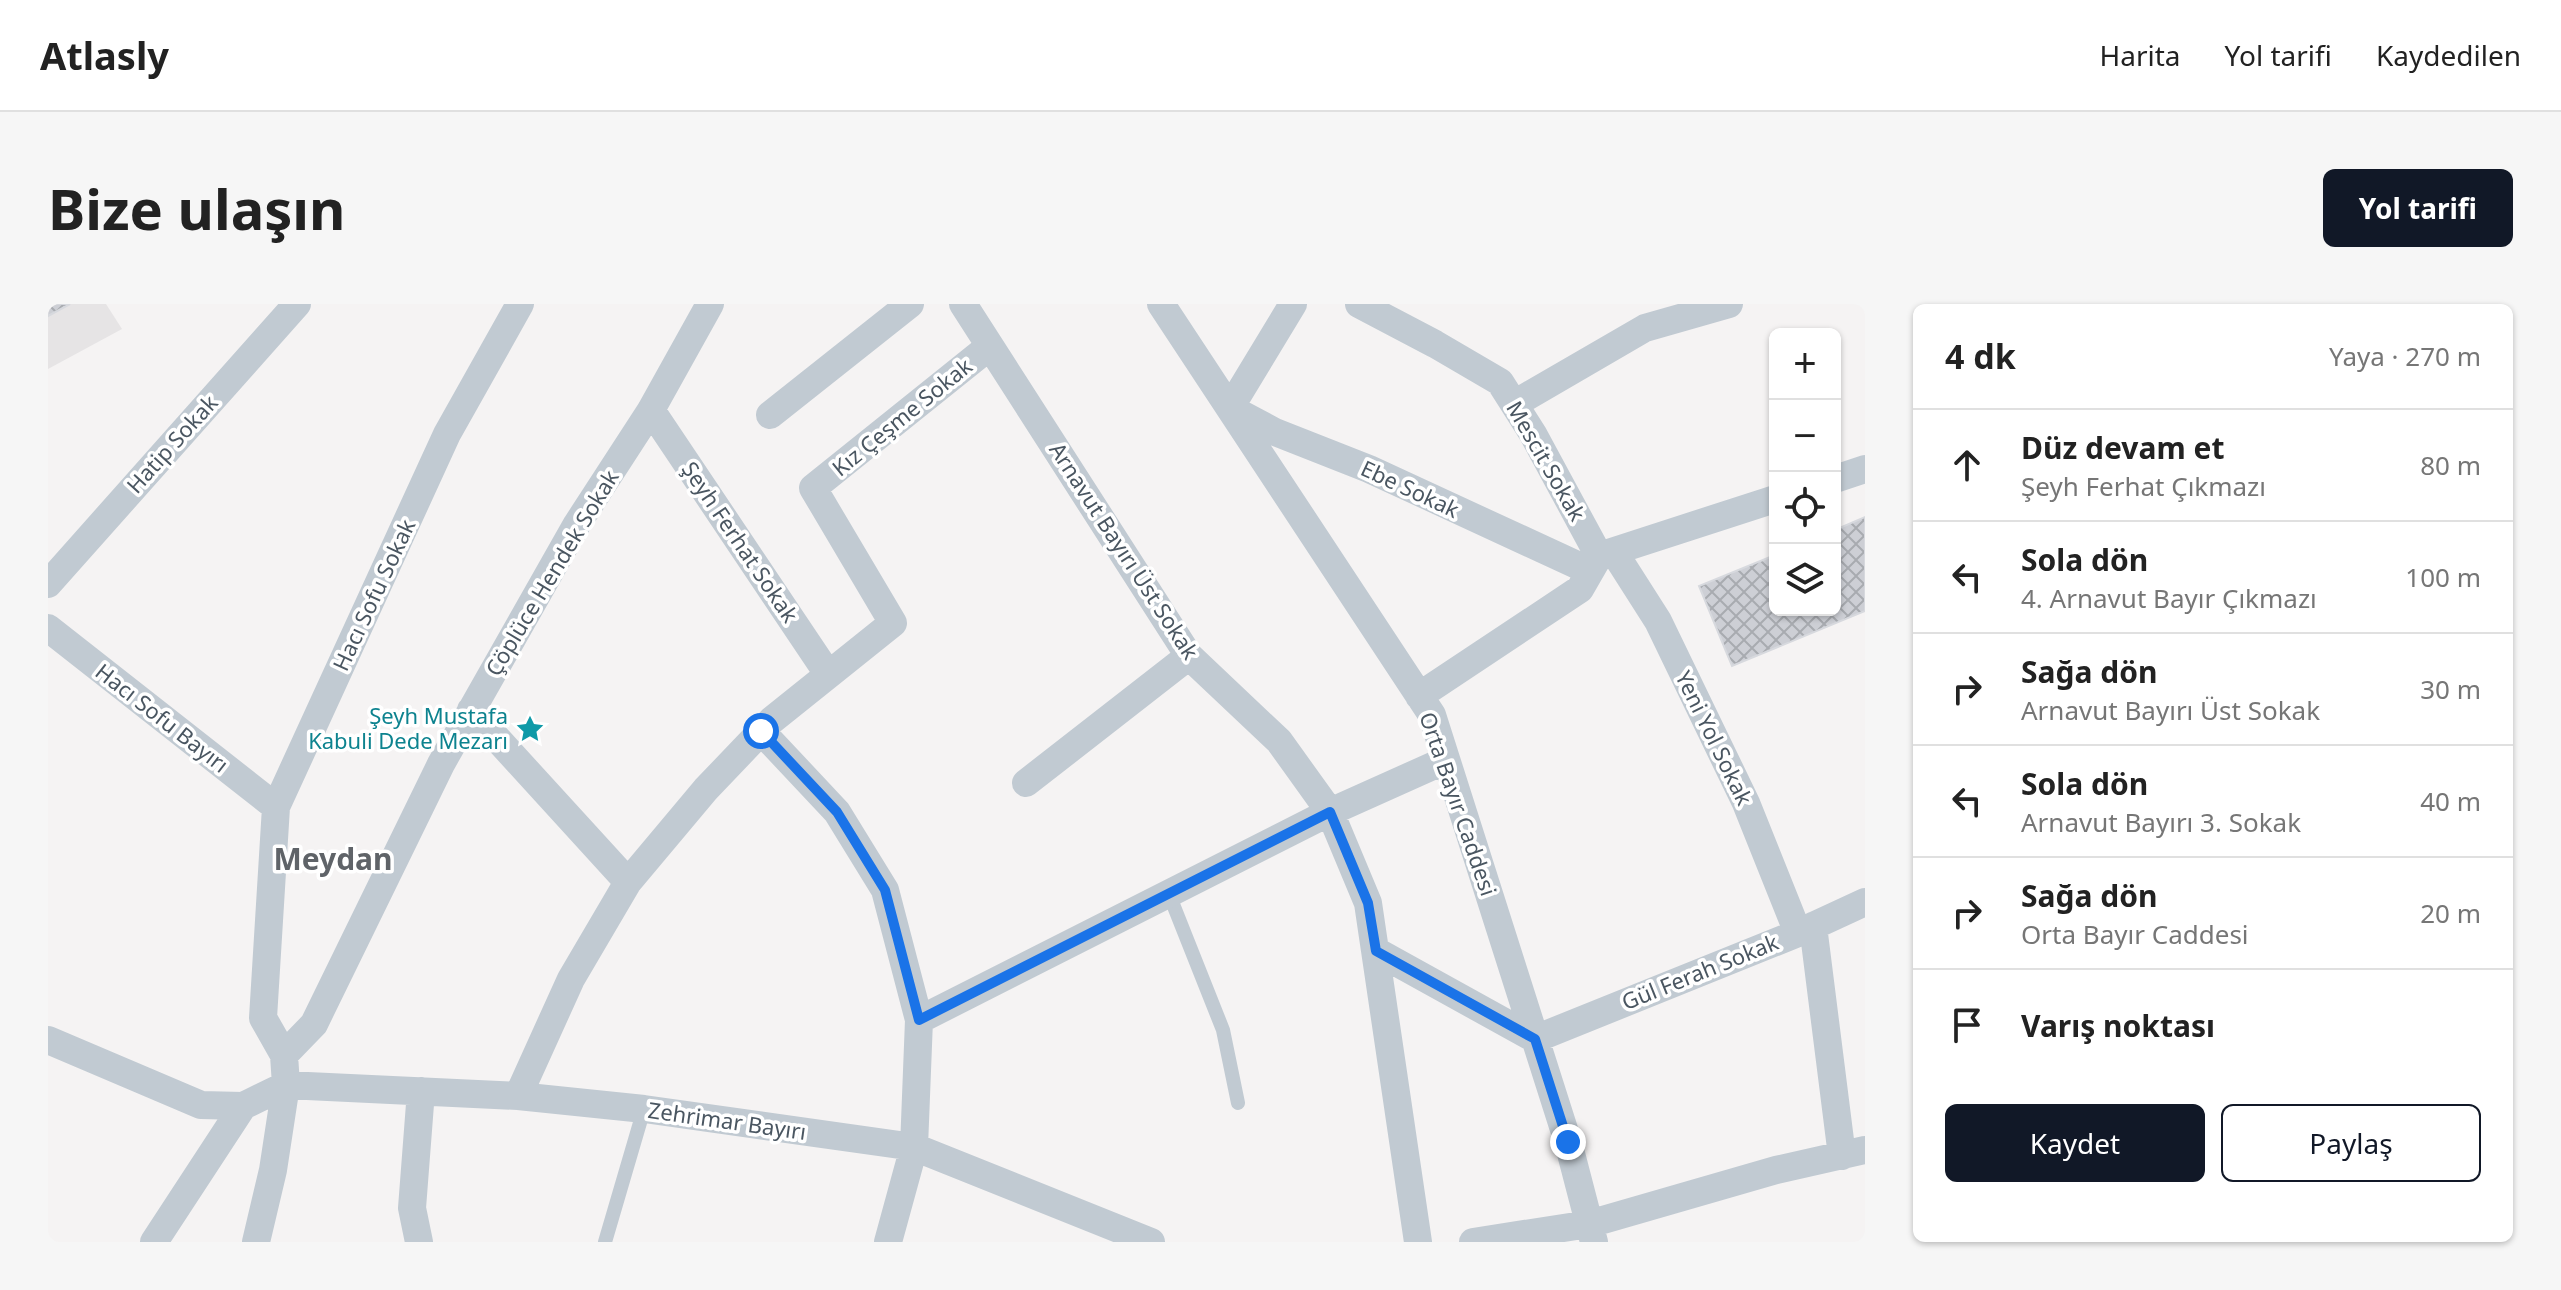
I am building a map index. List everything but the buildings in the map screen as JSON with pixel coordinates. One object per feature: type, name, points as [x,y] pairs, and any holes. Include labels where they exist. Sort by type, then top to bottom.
[{"type":"street","name":"Hatip Sokak","points":[[48,584],[297,304]]},
{"type":"street","name":"Hacı Sofu Sokak","points":[[256,1242],[275,1159],[286,1085],[284,1055],[263,1018],[276,807],[447,434],[520,304]]},
{"type":"street","name":"Çöplüce Hendek Sokak","points":[[284,1055],[314,1024],[441,764],[577,524],[651,410],[710,304]]},
{"type":"street","points":[[770,415],[910,304]]},
{"type":"street","name":"Arnavut Bayırı Üst Sokak","points":[[963,304],[1189,656],[1279,741],[1330,812],[1368,903],[1418,1242]]},
{"type":"street","name":"Orta Bayır Caddesi","points":[[1161,304],[1432,715],[1568,1142],[1592,1233]]},
{"type":"street","points":[[1230,408],[1293,304]]},
{"type":"street","name":"Mescit Sokak","points":[[1359,304],[1500,382],[1533,434],[1601,560]]},
{"type":"street","points":[[1514,404],[1640,316],[1729,304]]},
{"type":"street","name":"Kız Çeşme Sokak","points":[[828,674],[893,623],[813,488],[990,346]]},
{"type":"street","name":"Ebe Sokak","points":[[1230,408],[1275,432],[1601,560]]},
{"type":"street","name":"Şeyh Ferhat Sokak","points":[[651,410],[828,674]]},
{"type":"street","points":[[1841,477],[1865,469]]},
{"type":"street","points":[[1419,696],[1580,589],[1601,560],[1769,501]]},
{"type":"street","name":"Yeni Yol Sokak","points":[[1601,560],[1658,621],[1805,929],[1854,1153]]},
{"type":"street","name":"Hacı Sofu Bayırı","points":[[48,628],[276,807]]},
{"type":"street","points":[[1026,783],[1189,656]]},
{"type":"street","points":[[518,1096],[571,979],[628,882],[706,789],[761,731],[828,674]]},
{"type":"street","points":[[471,710],[628,882]]},
{"type":"street","points":[[761,731],[837,812],[885,890],[919,1020],[914,1147],[888,1242]]},
{"type":"street","points":[[919,1020],[1330,812],[1446,760]]},
{"type":"street","name":"Gül Ferah Sokak","points":[[1535,1039],[1865,902]]},
{"type":"street","points":[[1376,951],[1535,1039]]},
{"type":"street","points":[[48,1040],[201,1105],[243,1106],[286,1085]]},
{"type":"street","name":"Zehrimar Bayırı","points":[[286,1085],[518,1096],[644,1109],[914,1147],[1151,1242]]},
{"type":"street","points":[[419,1242],[412,1208],[421,1091]]},
{"type":"street","points":[[154,1242],[243,1106]]},
{"type":"street","points":[[1473,1242],[1592,1233],[1776,1170],[1854,1153]]},
{"type":"lane","points":[[1169,894],[1223,1030],[1238,1103]]},
{"type":"lane","points":[[605,1242],[644,1109]]},
{"type":"shaded area","points":[[48,304],[106,304],[122,329],[48,369]]},
{"type":"place","name":"Şeyh Mustafa Kabuli Dede Mezarı","points":[[530,729]]},
{"type":"district","name":"Meydan","points":[[333,860]]},
{"type":"route","points":[[761,731],[837,812],[885,890],[919,1020],[1330,812],[1368,903],[1376,951],[1535,1039],[1568,1142]]}]
